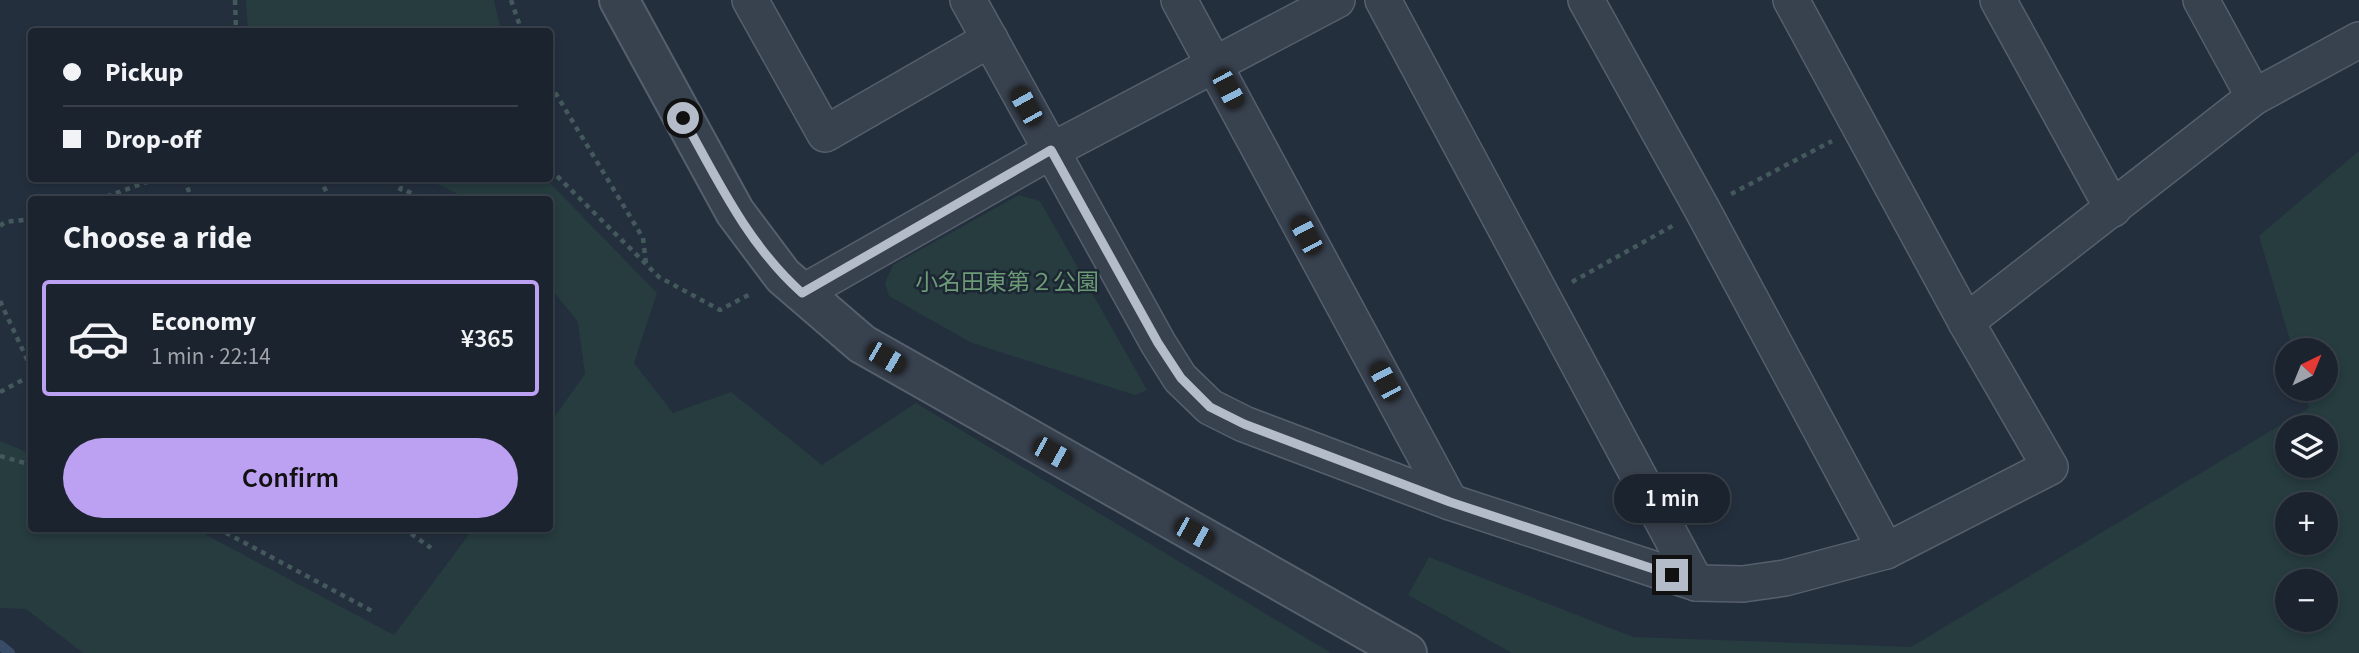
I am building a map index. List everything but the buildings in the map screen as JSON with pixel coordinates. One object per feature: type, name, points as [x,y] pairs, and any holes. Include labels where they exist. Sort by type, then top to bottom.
[{"type":"street","points":[[619,0],[735,212],[792,284],[862,344],[1407,653]]},
{"type":"street","points":[[750,0],[825,134],[990,39]]},
{"type":"street","points":[[968,0],[1166,355],[1181,378],[1210,407],[1244,424],[1450,502],[1696,583],[1743,584],[1785,578],[1886,551],[2050,467],[1966,322],[1791,0]]},
{"type":"street","points":[[1179,0],[1450,502]]},
{"type":"street","points":[[792,284],[1338,0]]},
{"type":"street","points":[[1382,0],[1696,583]]},
{"type":"street","points":[[1586,0],[1886,551]]},
{"type":"street","points":[[1998,0],[2113,209]]},
{"type":"street","points":[[2201,0],[2254,97]]},
{"type":"street","points":[[1966,322],[2254,97],[2359,40]]},
{"type":"path","points":[[236,0],[236,28]]},
{"type":"path","points":[[511,0],[521,28]]},
{"type":"path","points":[[553,89],[643,238],[646,265]]},
{"type":"path","points":[[553,172],[659,277],[720,310],[792,284]]},
{"type":"path","points":[[108,196],[147,182]]},
{"type":"path","points":[[398,196],[401,188],[417,196]]},
{"type":"path","points":[[0,226],[5,222],[28,219]]},
{"type":"path","points":[[0,301],[28,364]]},
{"type":"path","points":[[0,392],[28,375]]},
{"type":"path","points":[[0,456],[28,465]]},
{"type":"path","points":[[224,532],[372,611]]},
{"type":"path","points":[[409,532],[431,548]]},
{"type":"green space","points":[[246,0],[494,0],[500,28],[248,28]]},
{"type":"green space","points":[[2359,151],[2359,653],[1512,653],[1408,595],[1429,557],[1633,637],[1911,647],[2275,428],[2275,478],[2338,478],[2338,415],[2297,415],[2309,408],[2307,401],[2338,401],[2338,338],[2289,338],[2259,236]]},
{"type":"green space","points":[[433,182],[549,182],[657,293],[634,363],[673,413],[731,392],[822,465],[916,403],[1331,653],[83,653],[26,609],[0,608],[0,441],[28,453],[28,532],[201,532],[394,635],[471,532],[553,532],[553,419],[585,374],[578,322],[553,291],[553,196],[462,196]]},
{"type":"green space","name":"小名田東第２公園","points":[[1019,195],[1040,201],[1147,390],[1135,395],[972,343],[889,296],[885,283],[893,265]]},
{"type":"waterway","points":[[0,645],[10,653]]},
{"type":"route","points":[[683,118],[735,212],[783,276],[802,293],[1051,150],[1158,343],[1181,378],[1210,407],[1244,424],[1450,502],[1672,575]]}]
